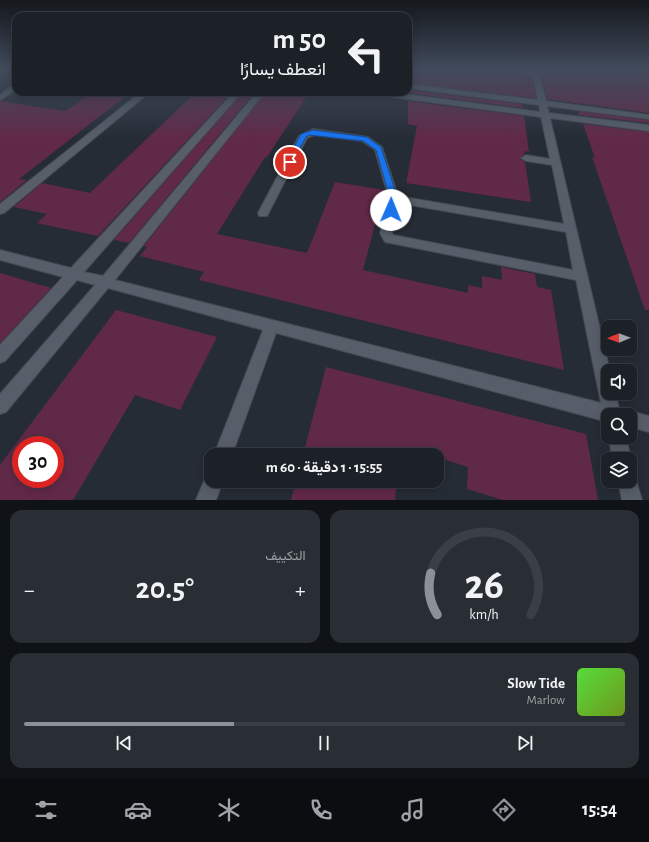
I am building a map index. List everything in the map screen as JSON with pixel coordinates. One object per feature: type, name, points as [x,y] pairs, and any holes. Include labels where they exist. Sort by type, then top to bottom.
[{"type":"street","points":[[0,98],[8,92]]},
{"type":"street","points":[[458,92],[649,117]]},
{"type":"street","points":[[540,92],[571,229],[580,276],[612,408]]},
{"type":"street","points":[[0,210],[141,96]]},
{"type":"street","points":[[0,356],[75,275],[234,96]]},
{"type":"street","points":[[0,406],[105,282],[258,96]]},
{"type":"street","points":[[399,96],[545,116],[649,128]]},
{"type":"street","points":[[263,213],[303,136],[313,132],[365,139],[379,149],[394,199],[386,233],[389,239],[580,276]]},
{"type":"street","points":[[526,158],[556,163]]},
{"type":"street","points":[[394,199],[571,229]]},
{"type":"street","points":[[0,255],[601,412]]},
{"type":"street","points":[[226,448],[272,326]]},
{"type":"street","points":[[637,421],[649,424]]},
{"type":"street","points":[[206,500],[211,488]]},
{"type":"street","points":[[629,488],[632,500]]},
{"type":"building","points":[[412,92],[427,92],[522,104],[523,108]]},
{"type":"building","points":[[488,92],[535,92],[536,98]]},
{"type":"building","points":[[545,92],[649,92],[649,113],[547,99]]},
{"type":"building","points":[[87,96],[126,96],[19,179],[27,180],[0,202],[0,101],[65,111]]},
{"type":"building","points":[[192,96],[228,96],[98,236],[37,223],[47,214],[14,207],[42,183],[90,193]]},
{"type":"building","points":[[240,96],[252,96],[129,243],[114,240]]},
{"type":"building","points":[[263,96],[307,96],[267,157],[265,157],[217,234],[307,253],[335,182],[384,190],[363,270],[468,293],[468,285],[482,288],[482,276],[502,280],[501,267],[535,274],[537,287],[551,290],[564,370],[199,280],[204,272],[140,256],[147,247],[144,246]]},
{"type":"building","points":[[408,101],[524,116],[529,152],[524,151],[524,154],[520,159],[525,162],[531,202],[406,183],[417,126],[408,124]]},
{"type":"building","points":[[578,111],[649,120],[649,123],[579,115]]},
{"type":"building","points":[[583,124],[649,132],[649,310],[645,310],[592,157],[595,158]]},
{"type":"building","points":[[0,273],[51,288],[0,343]]},
{"type":"building","points":[[116,310],[217,337],[180,410],[135,395],[73,500],[0,500],[0,465],[12,449],[12,488],[64,488],[64,436],[22,436]]},
{"type":"building","points":[[326,367],[586,434],[598,500],[503,500],[467,489],[468,467],[444,459],[444,448],[305,448]]},
{"type":"building","points":[[294,488],[396,488],[395,500],[291,500]]},
{"type":"route","points":[[290,162],[303,136],[307,133],[313,132],[365,139],[379,149],[394,199],[391,210]]}]
